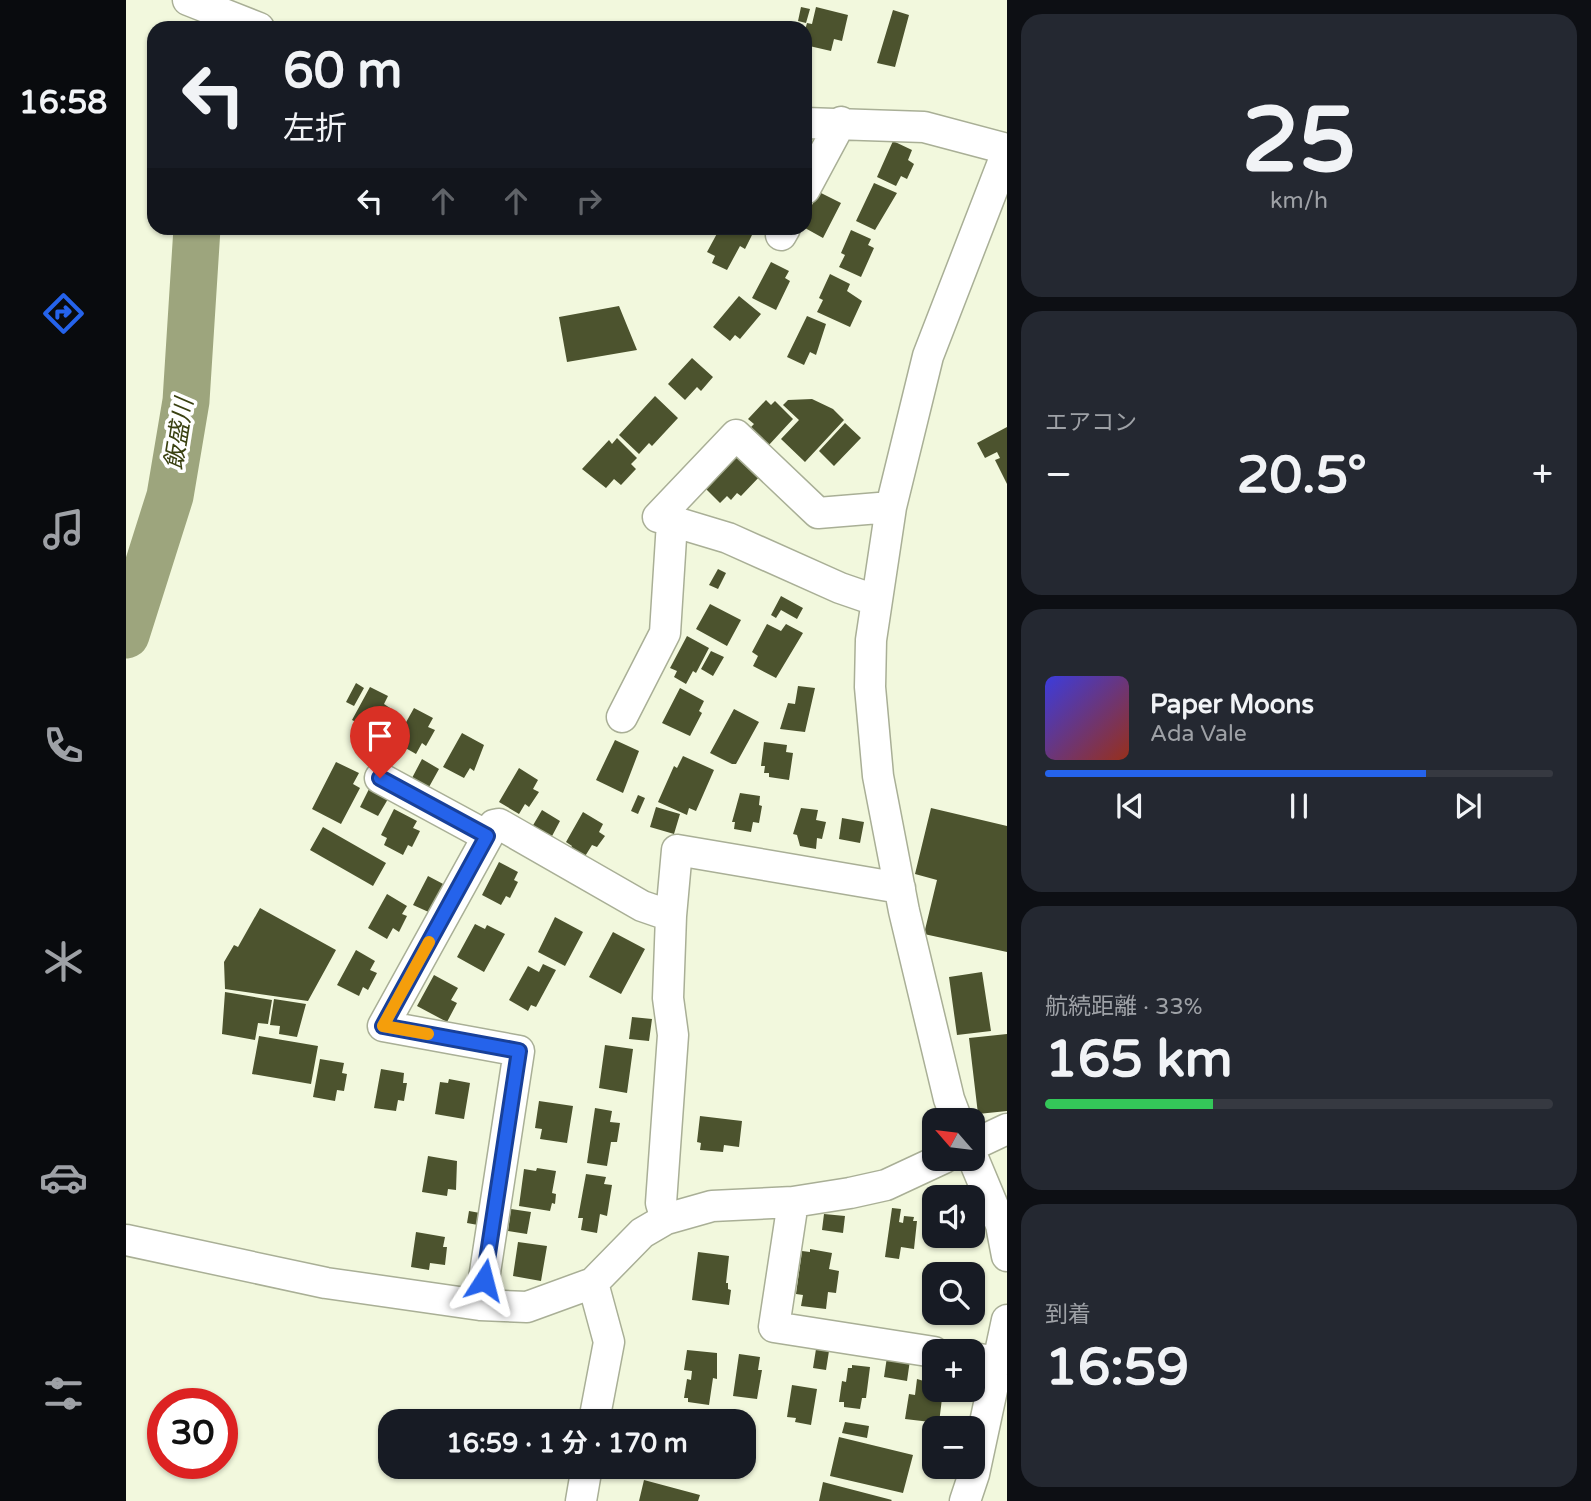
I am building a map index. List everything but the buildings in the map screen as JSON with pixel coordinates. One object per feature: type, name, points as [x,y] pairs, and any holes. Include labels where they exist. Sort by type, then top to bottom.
[{"type":"street","points":[[188,0],[241,21]]},
{"type":"street","points":[[812,176],[841,122]]},
{"type":"street","points":[[812,123],[924,127],[1006,150],[928,356],[891,508],[875,600],[871,664],[878,776],[900,888],[953,1108]]},
{"type":"street","points":[[875,600],[840,588],[728,538],[658,517],[736,435],[818,513],[891,508]]},
{"type":"street","points":[[622,717],[666,633],[672,522]]},
{"type":"street","points":[[380,778],[487,836]]},
{"type":"street","points":[[480,1306],[519,1051],[383,1026],[494,825],[499,824],[642,906],[671,916]]},
{"type":"street","points":[[666,1219],[660,1203],[673,1035],[668,999],[677,850],[900,888]]},
{"type":"street","points":[[985,1139],[1006,1129]]},
{"type":"street","points":[[126,1240],[326,1283],[480,1306],[527,1307],[593,1283],[642,1233],[666,1219],[712,1206],[793,1202],[886,1185],[922,1168]]},
{"type":"street","points":[[979,1171],[1002,1225],[1006,1256]]},
{"type":"street","points":[[793,1202],[774,1327],[922,1350]]},
{"type":"street","points":[[593,1283],[609,1342],[596,1409]]},
{"type":"street","points":[[965,1501],[986,1360],[1006,1320]]},
{"type":"street","points":[[581,1501],[585,1479]]},
{"type":"waterway","name":"飯盛川","points":[[126,635],[170,496],[186,401],[197,235]]},
{"type":"slow traffic","points":[[428,1034],[383,1026],[429,942]]},
{"type":"route","points":[[380,778],[487,836],[383,1026],[519,1051],[484,1280]]}]
